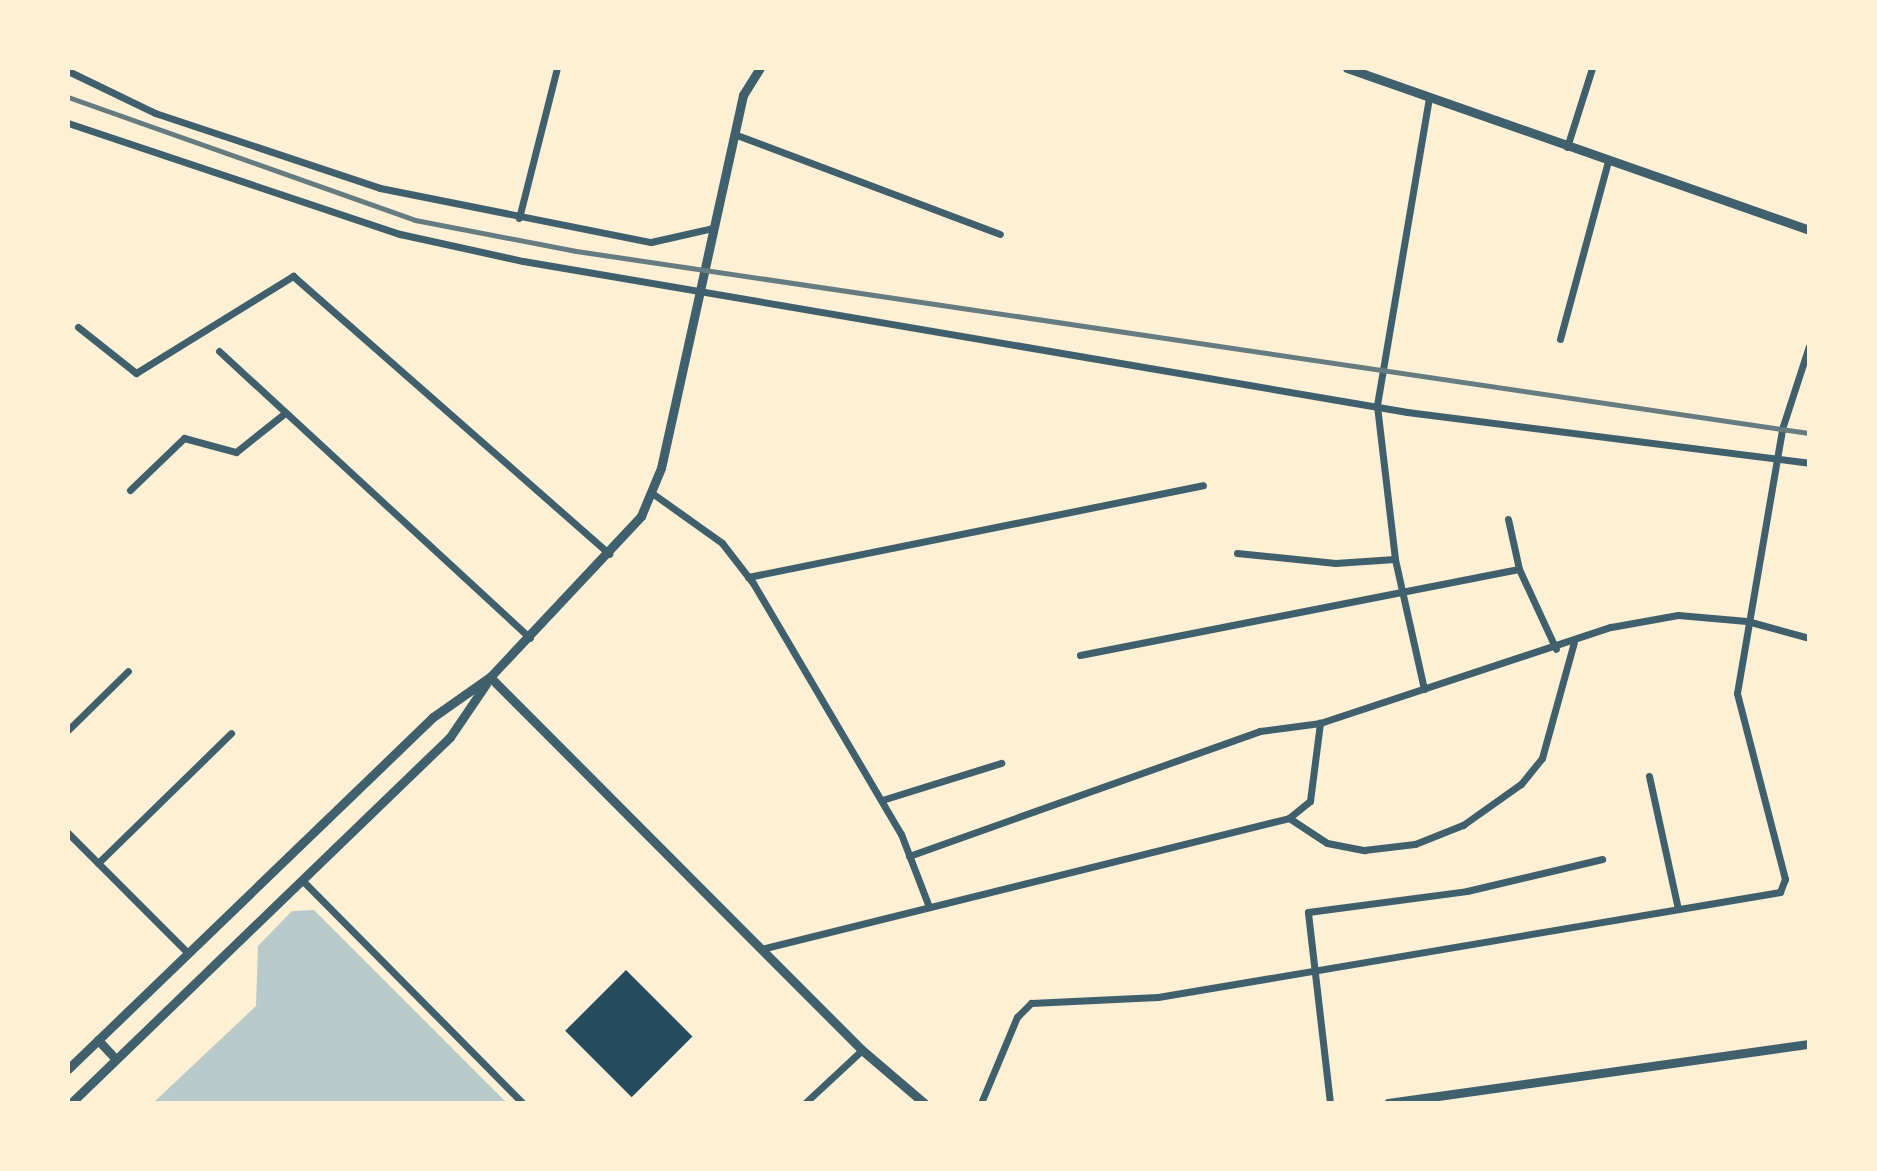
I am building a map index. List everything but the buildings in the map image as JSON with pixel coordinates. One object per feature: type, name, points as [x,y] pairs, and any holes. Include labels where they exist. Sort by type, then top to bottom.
[{"type":"street","points":[[519,218],[557,68]]},
{"type":"street","points":[[68,1069],[433,717],[490,677],[530,638],[609,554],[652,493],[743,95],[760,68]]},
{"type":"street","points":[[1347,68],[1809,230]]},
{"type":"street","points":[[1567,147],[1592,68]]},
{"type":"street","points":[[68,71],[155,113],[270,154],[519,218],[651,242],[713,228]]},
{"type":"street","points":[[1424,689],[1395,559],[1377,405],[1429,98]]},
{"type":"street","points":[[68,123],[433,243],[699,295],[1377,405],[1809,463]]},
{"type":"street","points":[[734,134],[1000,234]]},
{"type":"street","points":[[1560,339],[1608,161]]},
{"type":"street","points":[[78,327],[136,373],[293,276],[609,554]]},
{"type":"street","points":[[981,1103],[1017,1017],[1031,1003],[1127,1001],[1678,909],[1783,888],[1738,704],[1747,621],[1779,459],[1809,346]]},
{"type":"street","points":[[219,351],[530,638]]},
{"type":"street","points":[[130,490],[184,438],[236,452],[285,413]]},
{"type":"street","points":[[748,577],[1203,485]]},
{"type":"street","points":[[652,493],[722,543],[748,577],[882,800],[929,907]]},
{"type":"street","points":[[1508,519],[1519,569],[1556,649]]},
{"type":"street","points":[[1237,553],[1335,563],[1395,559]]},
{"type":"street","points":[[1080,655],[1403,597],[1519,569]]},
{"type":"street","points":[[909,856],[1260,731],[1320,723],[1556,649],[1655,614],[1747,621],[1809,638]]},
{"type":"street","points":[[1289,818],[1327,843],[1364,850],[1415,844],[1463,825],[1521,784],[1542,758],[1574,642]]},
{"type":"street","points":[[68,730],[128,671]]},
{"type":"street","points":[[71,1103],[450,737],[490,677]]},
{"type":"street","points":[[490,677],[862,1050],[924,1103]]},
{"type":"street","points":[[761,949],[1289,818],[1310,801],[1316,782],[1320,723]]},
{"type":"street","points":[[98,863],[231,733]]},
{"type":"street","points":[[882,800],[1001,763]]},
{"type":"street","points":[[1649,776],[1678,909]]},
{"type":"street","points":[[68,833],[188,953]]},
{"type":"street","points":[[1330,1103],[1305,918],[1316,907],[1467,891],[1602,859]]},
{"type":"street","points":[[302,880],[523,1103]]},
{"type":"street","points":[[98,1040],[116,1059]]},
{"type":"street","points":[[1388,1103],[1809,1044]]},
{"type":"street","points":[[805,1103],[862,1050]]},
{"type":"shaded area","points":[[314,910],[507,1103],[153,1103],[256,1006],[258,946],[292,911]]},
{"type":"railway","points":[[68,97],[415,220],[576,251],[1809,433]]}]
